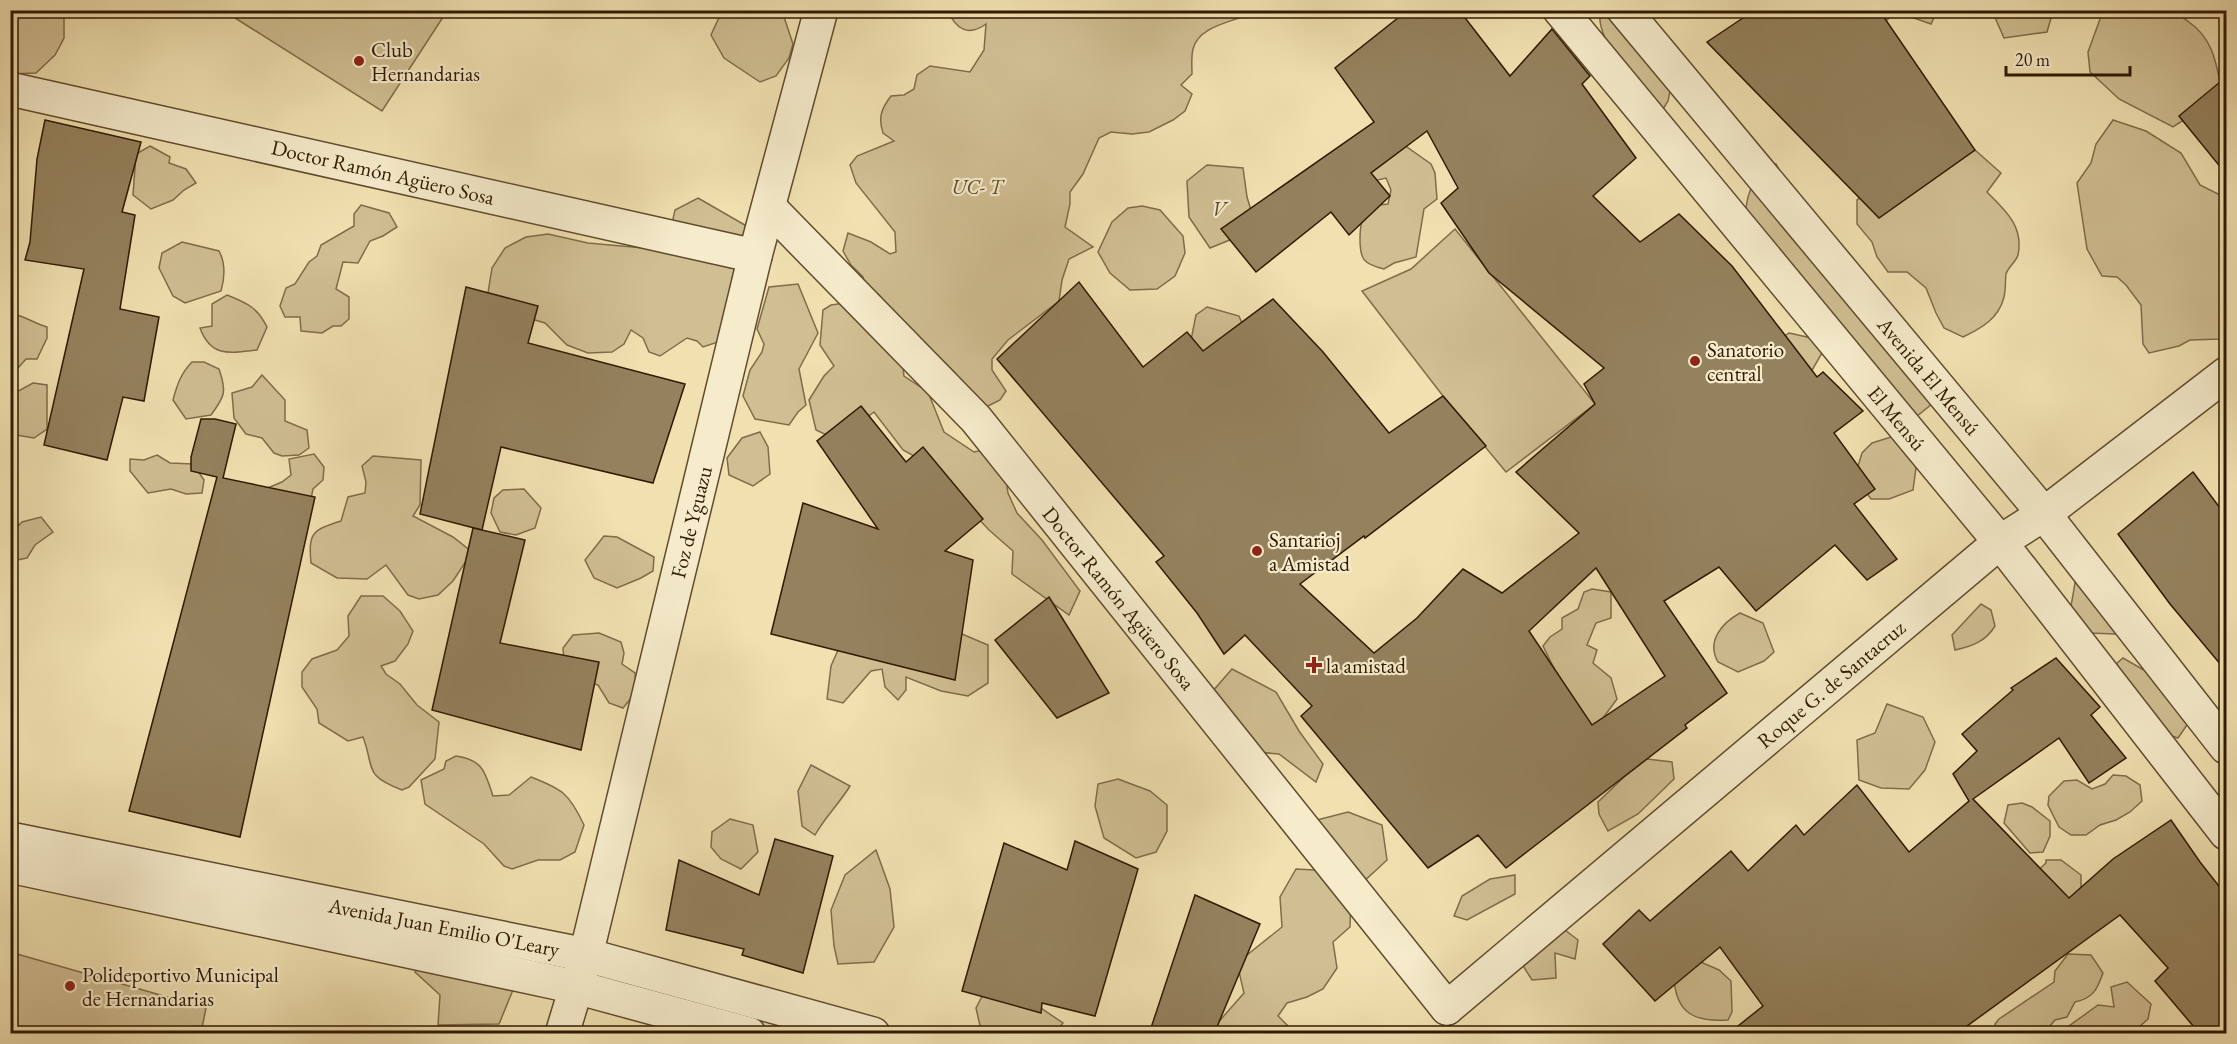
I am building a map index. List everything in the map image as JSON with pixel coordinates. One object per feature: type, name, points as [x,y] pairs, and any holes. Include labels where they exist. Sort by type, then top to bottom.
[{"type":"street","name":"Foz de Yguazu","points":[[562,1034],[586,955],[755,256],[821,10]]},
{"type":"street","name":"El Mensú","points":[[1560,10],[2000,542],[2226,833]]},
{"type":"street","name":"Avenida El Mensú","points":[[1624,10],[2044,514],[2226,747]]},
{"type":"street","name":"Doctor Ramón Agüero Sosa","points":[[10,89],[755,256]]},
{"type":"street","name":"Doctor Ramón Agüero Sosa","points":[[769,207],[976,419],[1443,1021]]},
{"type":"street","name":"Roque G. de Santacruz","points":[[1443,1021],[2000,542],[2044,514],[2226,374]]},
{"type":"street","name":"Avenida Juan Emilio O'Leary","points":[[10,839],[586,955],[873,1034]]},
{"type":"street","name":"Avenida Juan Emilio O'Leary","points":[[10,866],[576,987],[749,1034]]},
{"type":"green space","points":[[2168,10],[2184,18],[2203,35],[2215,59],[2221,87],[2190,116],[2173,127],[2119,99],[2090,72],[2088,52],[2103,11]]},
{"type":"green space","points":[[10,11],[50,11],[64,18],[64,38],[55,55],[36,73],[11,74]]},
{"type":"green space","name":"Club Hernandarias","points":[[224,11],[447,11],[382,111]]},
{"type":"green space","points":[[722,11],[782,11],[793,44],[789,58],[776,76],[760,82],[724,58],[711,35]]},
{"type":"green space","name":"UC- T","points":[[948,11],[1256,11],[1211,29],[1197,41],[1192,52],[1192,74],[1181,85],[1192,94],[1185,111],[1149,132],[1132,134],[1111,132],[1099,138],[1083,174],[1070,192],[1065,227],[1093,247],[1069,259],[1062,280],[1059,301],[1008,340],[992,359],[992,370],[1006,391],[1000,400],[984,408],[961,391],[955,373],[945,363],[933,356],[869,299],[863,277],[851,265],[843,251],[848,233],[871,242],[890,254],[896,252],[895,232],[856,183],[850,165],[857,156],[894,141],[883,133],[881,123],[883,109],[891,96],[904,95],[914,89],[917,75],[930,66],[970,72],[984,50],[986,24],[974,30],[963,29]]},
{"type":"green space","points":[[1601,11],[1632,11],[1670,91],[1668,101],[1660,114],[1611,50],[1601,26]]},
{"type":"green space","points":[[1869,11],[1937,11],[1931,24],[1897,12],[1883,23]]},
{"type":"green space","points":[[1988,11],[2053,11],[2047,32],[2004,38],[1993,13]]},
{"type":"green space","points":[[2113,120],[2146,131],[2181,153],[2200,185],[2226,198],[2226,332],[2220,339],[2190,340],[2179,346],[2149,353],[2143,344],[2141,305],[2117,277],[2102,276],[2087,249],[2077,183],[2091,163],[2096,144]]},
{"type":"green space","points":[[1359,143],[1404,145],[1431,164],[1435,173],[1437,199],[1424,209],[1416,257],[1394,263],[1384,269],[1364,260],[1361,251],[1360,229],[1369,206],[1388,204],[1391,190],[1386,178],[1364,183]]},
{"type":"green space","points":[[150,146],[170,157],[169,163],[186,169],[196,183],[173,200],[151,209],[133,195],[136,154]]},
{"type":"green space","points":[[1975,150],[2001,173],[1987,192],[2012,219],[2019,245],[2017,258],[2006,274],[2004,297],[1998,311],[1983,326],[1963,337],[1944,328],[1926,288],[1907,272],[1888,272],[1877,257],[1872,242],[1857,224],[1857,200],[1872,189],[1934,168]]},
{"type":"green space","points":[[1767,163],[1776,164],[1787,185],[1933,403],[1911,421],[1746,223],[1746,205],[1750,191]]},
{"type":"green space","name":"V","points":[[1207,165],[1243,168],[1247,197],[1254,220],[1237,237],[1210,248],[1189,217],[1187,181]]},
{"type":"green space","points":[[698,198],[750,228],[743,266],[732,278],[737,296],[718,342],[703,347],[697,341],[687,338],[660,356],[649,352],[643,338],[631,330],[624,344],[612,352],[588,353],[567,345],[545,323],[525,317],[488,293],[492,268],[505,248],[526,237],[548,234],[588,243],[666,250],[675,210]]},
{"type":"green space","points":[[361,205],[389,213],[397,227],[370,241],[358,263],[343,262],[336,289],[349,297],[349,319],[341,326],[333,326],[322,333],[301,331],[300,317],[285,317],[280,306],[286,288],[295,284],[309,262],[317,256],[321,245],[354,226],[354,214]]},
{"type":"green space","points":[[1142,206],[1160,210],[1183,236],[1185,253],[1175,276],[1157,289],[1130,290],[1110,273],[1098,252],[1112,222],[1128,208]]},
{"type":"green space","points":[[1455,229],[1595,404],[1506,472],[1443,396],[1362,291],[1411,269]]},
{"type":"green space","points":[[182,242],[219,251],[224,271],[221,291],[185,303],[173,296],[159,268],[162,253]]},
{"type":"green space","points":[[798,284],[818,333],[799,369],[806,405],[789,425],[755,419],[743,396],[750,370],[762,352],[764,344],[757,329],[769,287]]},
{"type":"green space","points":[[227,295],[251,306],[267,327],[257,350],[222,351],[210,345],[204,338],[200,328],[212,326],[212,304]]},
{"type":"green space","points":[[852,302],[900,344],[904,376],[928,392],[944,432],[974,452],[992,448],[1004,466],[1008,493],[1017,513],[1042,540],[1080,591],[1069,615],[1012,574],[1013,551],[989,530],[925,462],[903,450],[874,412],[837,440],[816,430],[809,400],[824,376],[834,366],[820,345],[823,310],[831,305]]},
{"type":"green space","points":[[1207,307],[1239,316],[1247,335],[1223,364],[1190,345],[1196,315]]},
{"type":"green space","points":[[17,315],[47,327],[47,338],[37,359],[26,359],[11,376],[11,323]]},
{"type":"green space","points":[[1789,333],[1816,339],[1822,353],[1811,372],[1777,341]]},
{"type":"green space","points":[[192,362],[204,362],[219,369],[224,389],[211,415],[186,419],[173,400],[185,370]]},
{"type":"green space","points":[[262,375],[285,400],[285,421],[307,430],[309,448],[299,455],[282,456],[274,453],[262,438],[246,434],[234,418],[232,393],[252,387]]},
{"type":"green space","points":[[33,383],[47,385],[47,429],[34,438],[16,435],[11,431],[11,395]]},
{"type":"green space","points":[[760,432],[768,447],[770,474],[753,486],[729,475],[727,458],[742,438]]},
{"type":"green space","points":[[1894,436],[1917,460],[1913,490],[1889,499],[1871,499],[1859,482],[1858,466],[1862,453],[1872,443]]},
{"type":"green space","points":[[314,454],[324,467],[323,480],[313,489],[309,509],[265,489],[282,482],[291,475],[289,459]]},
{"type":"green space","points":[[157,455],[170,463],[193,464],[204,480],[202,493],[186,494],[171,489],[148,493],[130,471],[130,459],[144,460]]},
{"type":"green space","points":[[373,456],[421,460],[420,505],[413,516],[453,537],[472,552],[453,581],[438,595],[419,599],[408,595],[386,565],[367,579],[337,578],[311,563],[310,545],[314,534],[324,527],[341,521],[348,497],[365,493],[366,482],[362,466]]},
{"type":"green space","points":[[524,489],[541,508],[535,528],[516,535],[500,532],[491,513],[494,498],[503,490]]},
{"type":"green space","points":[[41,517],[53,532],[35,545],[27,558],[11,561],[11,533],[22,522]]},
{"type":"green space","points":[[604,536],[617,537],[654,557],[653,571],[617,588],[594,578],[585,560]]},
{"type":"green space","points":[[2075,583],[2098,589],[2117,618],[2115,634],[2089,633],[2071,606]]},
{"type":"green space","points":[[1592,589],[1611,592],[1611,618],[1596,623],[1587,645],[1597,650],[1593,663],[1611,678],[1617,699],[1603,718],[1592,725],[1578,717],[1543,646],[1550,637],[1562,629],[1562,618],[1578,609],[1584,592]]},
{"type":"green space","points":[[361,596],[383,596],[400,611],[413,631],[408,644],[395,661],[381,666],[417,705],[439,722],[435,759],[409,787],[402,790],[381,780],[372,770],[363,737],[348,741],[319,723],[317,709],[302,687],[302,672],[312,659],[337,650],[349,636],[348,616]]},
{"type":"green space","points":[[1981,604],[1991,610],[1995,626],[1978,642],[1955,650],[1952,635]]},
{"type":"green space","points":[[1740,613],[1763,623],[1774,652],[1764,661],[1738,672],[1718,662],[1714,647],[1722,627]]},
{"type":"green space","points":[[599,633],[621,642],[624,653],[622,664],[635,673],[636,692],[623,708],[609,703],[598,685],[565,676],[563,648],[573,635]]},
{"type":"green space","points":[[962,634],[988,645],[988,683],[968,696],[941,691],[906,677],[906,690],[898,700],[885,687],[882,669],[871,671],[843,703],[827,699],[831,666],[842,641],[943,654]]},
{"type":"green space","points":[[2123,658],[2163,681],[2191,719],[2178,738],[2153,730],[2108,671]]},
{"type":"green space","points":[[1232,669],[1276,692],[1299,731],[1323,764],[1316,782],[1279,754],[1234,750],[1212,692]]},
{"type":"green space","points":[[1887,704],[1923,717],[1935,742],[1925,770],[1909,789],[1881,788],[1859,780],[1857,740],[1875,733]]},
{"type":"green space","points":[[456,756],[478,764],[485,774],[493,796],[509,795],[531,777],[564,794],[574,806],[584,825],[575,852],[560,860],[538,860],[512,869],[504,866],[484,844],[425,804],[421,780],[444,769],[446,761]]},
{"type":"green space","points":[[1647,759],[1672,762],[1674,779],[1638,814],[1608,831],[1599,814],[1598,802]]},
{"type":"green space","points":[[811,765],[850,786],[815,835],[802,826],[798,791]]},
{"type":"green space","points":[[2113,775],[2126,776],[2140,785],[2142,801],[2130,812],[2100,825],[2086,835],[2071,835],[2059,827],[2048,805],[2049,796],[2064,781],[2077,780],[2092,789],[2105,784]]},
{"type":"green space","points":[[1118,779],[1150,791],[1167,805],[1167,831],[1156,852],[1136,858],[1104,838],[1095,806],[1098,784]]},
{"type":"green space","points":[[2022,803],[2032,807],[2050,821],[2050,836],[2043,852],[2030,853],[2004,823],[2008,805]]},
{"type":"green space","points":[[1348,812],[1382,825],[1387,860],[1362,883],[1317,820]]},
{"type":"green space","points":[[730,819],[753,825],[758,852],[741,869],[721,859],[711,847],[712,832]]},
{"type":"green space","points":[[876,850],[890,889],[894,927],[874,962],[838,964],[831,910],[845,875]]},
{"type":"green space","points":[[2046,860],[2061,860],[2081,875],[2081,896],[2072,906],[2033,875],[2046,863]]},
{"type":"green space","points":[[1296,869],[1332,871],[1351,892],[1350,927],[1333,942],[1337,968],[1323,989],[1287,1003],[1278,1016],[1295,1033],[1208,1034],[1244,993],[1237,963],[1282,927],[1280,897]]},
{"type":"green space","points":[[1515,875],[1515,894],[1467,920],[1454,916],[1462,896],[1490,879]]},
{"type":"green space","points":[[448,911],[520,973],[499,1024],[438,1025],[440,995],[415,972]]},
{"type":"green space","points":[[1561,927],[1578,940],[1575,959],[1555,953],[1556,978],[1532,980],[1520,961]]},
{"type":"green space","name":"Polideportivo Municipal de Hernandarias","points":[[10,952],[206,1008],[201,1033],[11,1033]]},
{"type":"green space","points":[[2068,954],[2091,955],[2103,973],[2094,992],[2075,1002],[2067,1017],[2055,1020],[2044,1033],[1995,1033],[1995,1024],[1999,1019],[2054,982],[2055,971]]},
{"type":"green space","points":[[1696,960],[1719,970],[1731,981],[1732,1012],[1728,1020],[1697,1017],[1683,1008],[1674,978]]},
{"type":"green space","points":[[2127,982],[2151,1004],[2148,1019],[2132,1033],[2068,1033],[2069,1026],[2098,1005],[2114,1007],[2111,987]]},
{"type":"green space","points":[[987,987],[1029,1000],[1063,1023],[1055,1033],[991,1033],[981,1030],[976,1008]]},
{"type":"building","points":[[1408,10],[1459,10],[1510,76],[1552,29],[1590,76],[1582,84],[1636,158],[1593,196],[1640,242],[1679,214],[1732,266],[1817,377],[1823,372],[1863,411],[1834,433],[1875,489],[1854,504],[1897,559],[1867,580],[1835,545],[1756,611],[1719,567],[1664,601],[1727,693],[1685,725],[1687,728],[1506,868],[1478,835],[1428,868],[1301,716],[1312,706],[1245,635],[1224,654],[1197,613],[1156,562],[1164,556],[997,359],[1079,282],[1143,367],[1187,332],[1203,351],[1273,299],[1323,352],[1389,433],[1443,396],[1486,446],[1300,584],[1374,653],[1417,618],[1463,569],[1502,593],[1579,533],[1516,472],[1595,404],[1584,384],[1604,368],[1489,273],[1441,203],[1458,188],[1427,131],[1371,173],[1390,196],[1349,235],[1331,212],[1256,272],[1221,229],[1374,122],[1335,68]],"holes":[[[1596,568],[1665,676],[1592,725],[1529,631]]]},
{"type":"building","points":[[1755,10],[1879,10],[1975,150],[1879,218],[1707,42]]},
{"type":"building","points":[[2226,77],[2226,174],[2179,116]]},
{"type":"building","points":[[45,120],[141,142],[122,212],[135,215],[120,309],[159,317],[144,401],[123,397],[107,460],[44,445],[84,269],[25,260],[30,242],[37,159]]},
{"type":"building","points":[[466,287],[538,306],[528,343],[685,384],[653,483],[501,447],[482,530],[420,514]]},
{"type":"building","points":[[861,406],[906,462],[923,447],[983,519],[945,551],[973,560],[955,680],[771,634],[803,503],[878,529],[817,441]]},
{"type":"building","points":[[201,419],[215,419],[236,424],[223,478],[315,497],[240,837],[129,811],[217,477],[191,471],[191,457]]},
{"type":"building","points":[[2193,472],[2226,516],[2226,671],[2170,604],[2118,534]]},
{"type":"building","points":[[473,528],[525,540],[500,643],[599,662],[581,750],[432,710]]},
{"type":"building","points":[[1049,597],[1109,693],[1057,718],[995,640]]},
{"type":"building","points":[[2056,658],[2100,707],[2091,715],[2126,758],[2089,783],[2059,738],[1973,799],[2069,898],[2113,859],[2171,820],[2226,895],[2226,1034],[2200,1034],[2155,981],[2168,968],[2120,915],[1956,1034],[1728,1034],[1763,1006],[1720,947],[1655,1001],[1603,944],[1639,910],[1650,921],[1731,851],[1748,871],[1796,825],[1804,835],[1857,785],[1909,852],[1969,801],[1953,774],[1977,751],[1962,734],[2013,690],[2011,688]]},
{"type":"building","points":[[775,839],[833,856],[803,973],[742,955],[744,949],[666,930],[679,860],[759,895]]},
{"type":"building","points":[[1075,841],[1138,869],[1095,1016],[1042,1003],[1041,1013],[962,991],[1004,843],[1067,870]]},
{"type":"building","points":[[1195,895],[1260,924],[1214,1034],[1149,1034]]},
{"type":"place","name":"Club Hernandarias","points":[[359,61]]},
{"type":"place","name":"Sanatorio central","points":[[1695,361]]},
{"type":"place","name":"Santarioj a Amistad","points":[[1257,551]]},
{"type":"place","name":"la amistad","points":[[1314,665]]},
{"type":"place","name":"Polideportivo Municipal de Hernandarias","points":[[70,986]]}]
